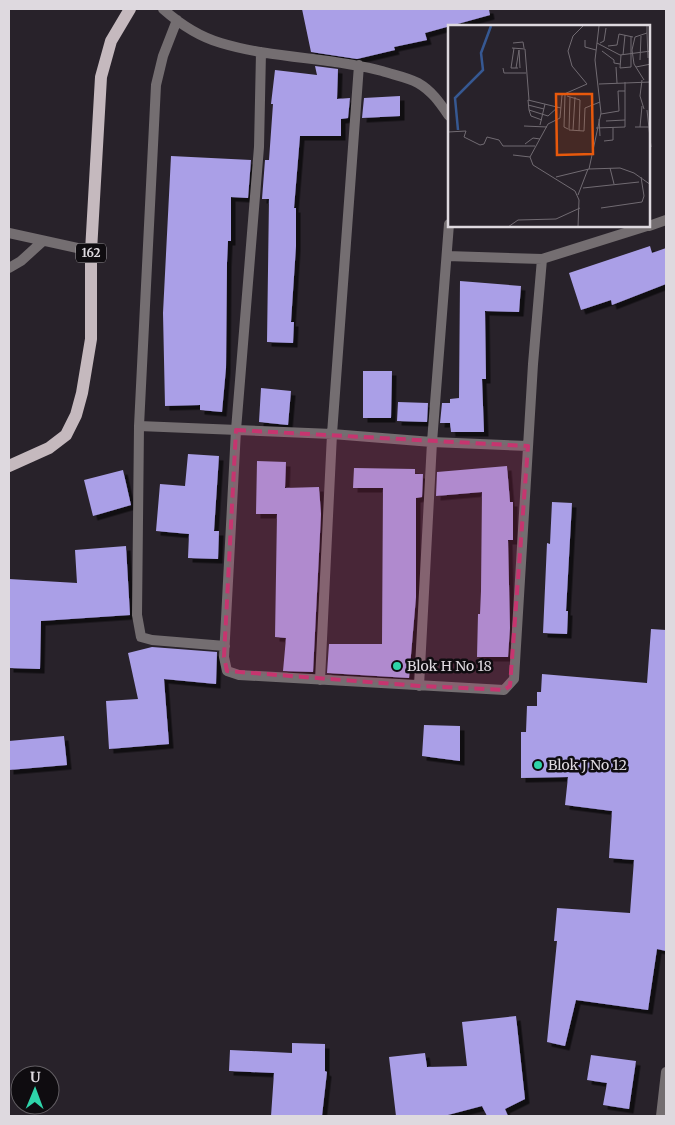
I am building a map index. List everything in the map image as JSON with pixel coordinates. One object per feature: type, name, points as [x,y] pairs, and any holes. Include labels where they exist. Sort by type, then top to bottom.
[{"type":"main road","name":"162","points":[[9,466],[21,462],[55,444],[66,435],[76,415],[82,393],[91,339],[91,251],[101,77],[111,41],[130,9]]},
{"type":"street","points":[[163,9],[176,20],[200,35],[222,43],[261,52],[359,65],[416,82],[438,99],[448,114]]},
{"type":"street","points":[[176,20],[156,85],[139,426],[137,615],[141,637],[152,640],[225,646]]},
{"type":"street","points":[[261,52],[259,148],[236,430],[224,657],[227,671],[239,675],[504,690],[514,679],[528,446],[542,259]]},
{"type":"street","points":[[320,680],[332,434],[359,65]]},
{"type":"street","points":[[650,225],[666,220]]},
{"type":"street","points":[[419,686],[432,442],[449,228]]},
{"type":"street","points":[[447,256],[542,259],[642,228]]},
{"type":"street","points":[[9,233],[91,251]]},
{"type":"street","points":[[9,268],[21,261],[44,241]]},
{"type":"street","points":[[139,426],[332,434],[432,442],[528,446]]},
{"type":"street","points":[[661,1116],[666,1072]]},
{"type":"highlighted area","points":[[236,430],[528,446],[510,686],[504,690],[419,686],[227,671],[224,657]]},
{"type":"building","points":[[302,9],[489,9],[490,15],[448,25],[448,27],[425,33],[427,40],[394,47],[395,50],[357,59],[311,52]]},
{"type":"building","points":[[315,66],[338,69],[337,99],[350,98],[348,118],[341,119],[341,136],[300,136],[294,208],[296,208],[296,246],[291,322],[294,322],[293,343],[267,342],[269,199],[262,199],[265,160],[269,160],[273,104],[271,104],[275,70],[317,75]]},
{"type":"building","points":[[400,96],[400,116],[362,118],[364,98]]},
{"type":"building","points":[[171,156],[251,160],[248,198],[231,197],[231,241],[228,241],[227,263],[226,368],[222,412],[200,410],[200,405],[165,406],[163,313]]},
{"type":"building","points":[[650,246],[652,253],[666,248],[666,284],[612,305],[611,300],[581,310],[569,273]]},
{"type":"building","points":[[460,281],[521,286],[519,312],[485,311],[486,379],[482,379],[484,432],[451,432],[450,423],[440,423],[442,403],[450,403],[450,399],[459,398]]},
{"type":"building","points":[[363,371],[392,371],[391,418],[363,418]]},
{"type":"building","points":[[261,388],[291,391],[288,425],[259,422]]},
{"type":"building","points":[[398,402],[428,403],[427,422],[397,421]]},
{"type":"building","points":[[188,454],[219,456],[214,531],[219,531],[218,559],[188,558],[189,534],[156,531],[160,484],[185,486]]},
{"type":"building","points":[[257,461],[286,462],[285,488],[319,487],[321,514],[313,672],[283,671],[286,638],[275,637],[277,514],[256,514]]},
{"type":"building","points":[[507,466],[510,502],[513,502],[513,540],[508,540],[510,628],[508,657],[477,657],[478,614],[480,614],[481,591],[482,492],[436,496],[437,472]]},
{"type":"building","points":[[354,468],[415,469],[415,474],[423,474],[422,497],[416,498],[416,597],[409,678],[327,673],[329,644],[382,644],[383,488],[353,488]]},
{"type":"building","points":[[123,470],[131,505],[93,516],[84,480]]},
{"type":"building","points":[[552,502],[572,503],[566,611],[568,611],[567,634],[543,633],[547,543],[550,544]]},
{"type":"building","points":[[126,546],[130,615],[41,621],[40,669],[9,668],[9,579],[77,583],[75,550]]},
{"type":"building","points":[[651,629],[666,630],[666,951],[657,949],[648,1010],[576,1000],[565,1046],[547,1042],[557,941],[554,941],[557,908],[630,913],[634,860],[609,858],[612,811],[565,805],[568,777],[521,778],[521,732],[526,732],[527,706],[537,706],[537,692],[541,692],[542,674],[647,683]]},
{"type":"building","points":[[152,647],[217,652],[216,684],[164,679],[169,744],[109,749],[106,701],[138,699],[128,653]]},
{"type":"building","points":[[424,725],[460,726],[460,761],[422,756]]},
{"type":"building","points":[[64,736],[67,765],[9,770],[9,741]]},
{"type":"building","points":[[516,1016],[525,1099],[505,1109],[508,1116],[487,1116],[482,1106],[444,1116],[396,1116],[389,1057],[425,1053],[427,1067],[467,1066],[462,1022]]},
{"type":"building","points":[[292,1043],[325,1044],[325,1071],[327,1072],[322,1116],[271,1116],[274,1073],[229,1071],[230,1050],[292,1053]]},
{"type":"building","points":[[591,1055],[636,1061],[629,1109],[603,1105],[607,1083],[587,1080]]},
{"type":"place","name":"Blok H No 18","points":[[397,666]]},
{"type":"place","name":"Blok J No 12","points":[[538,765]]}]
